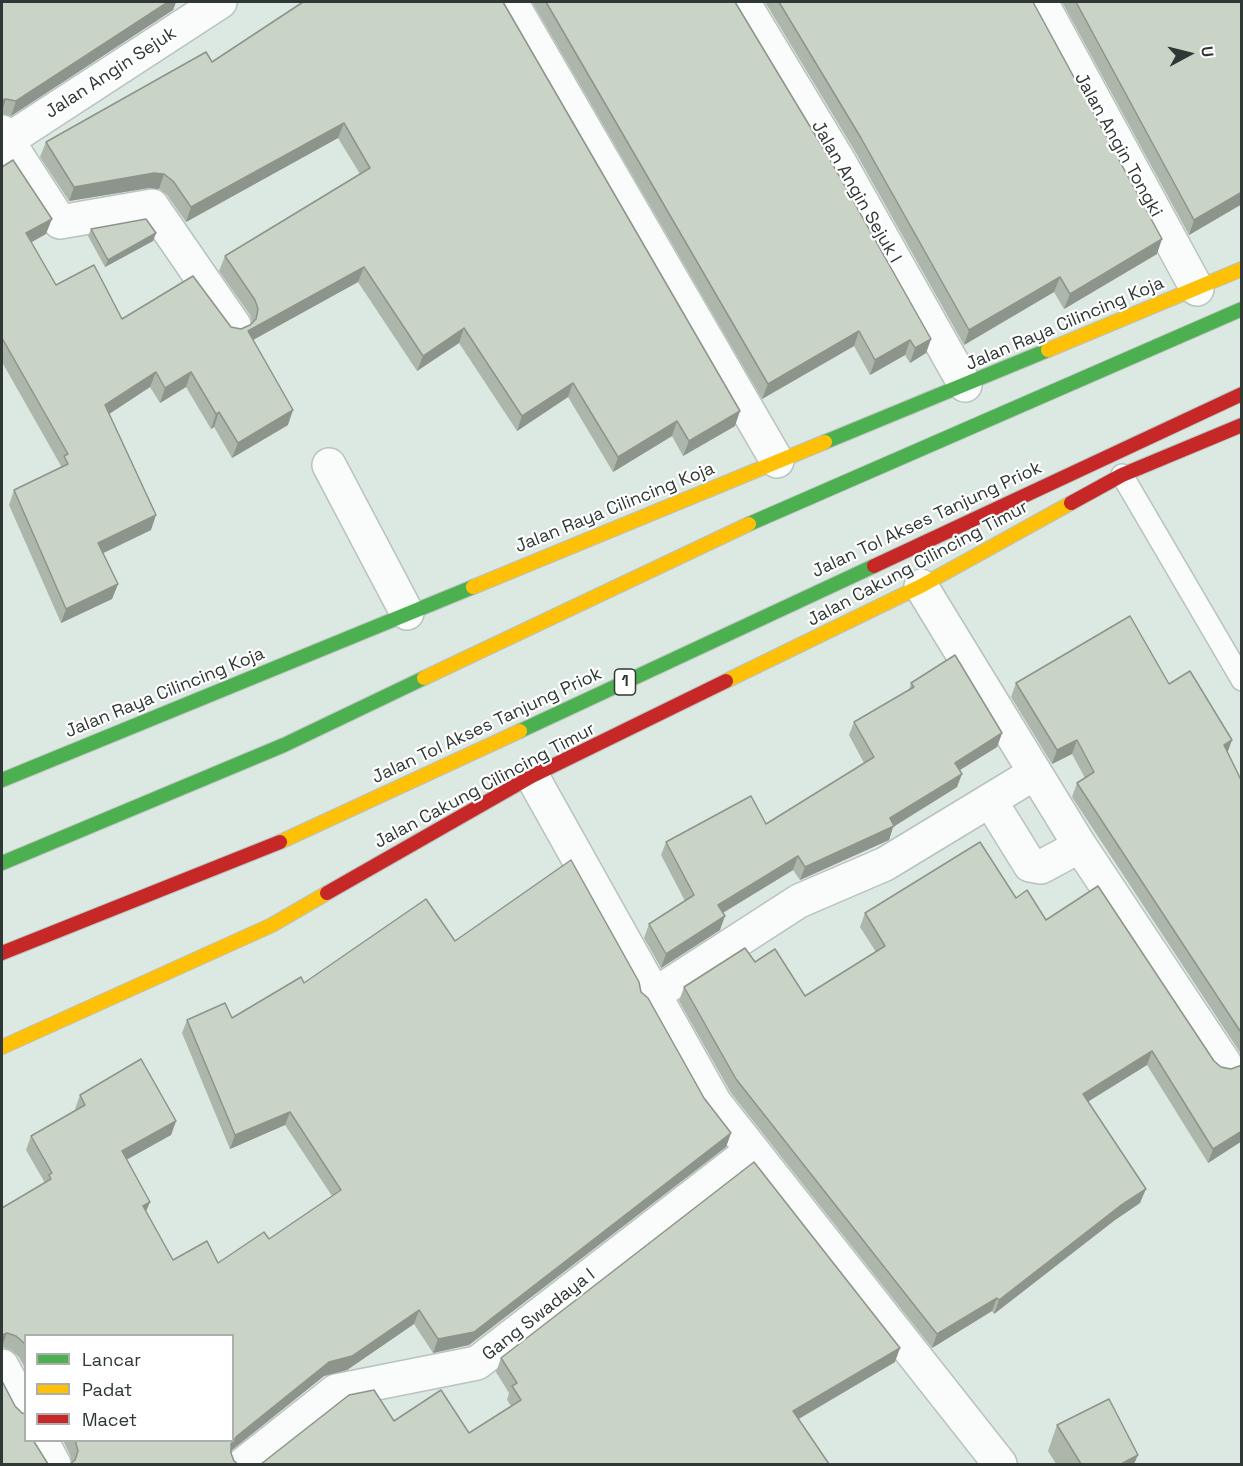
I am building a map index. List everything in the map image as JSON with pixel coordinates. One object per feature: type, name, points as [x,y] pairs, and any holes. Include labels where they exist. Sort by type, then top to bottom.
[{"type":"highway","name":"Jalan Raya Cilincing Koja","points":[[2,780],[1242,269]]},
{"type":"highway","points":[[2,862],[285,746],[711,540],[1242,309]]},
{"type":"highway","name":"Jalan Tol Akses Tanjung Priok","points":[[2,953],[302,833],[1242,394]]},
{"type":"highway","name":"Jalan Cakung Cilincing Timur","points":[[2,1047],[272,925],[532,776],[921,586],[1122,475],[1242,425]]},
{"type":"street","name":"Jalan Angin Sejuk","points":[[3,139],[180,13],[220,2]]},
{"type":"street","points":[[511,2],[777,461]]},
{"type":"street","name":"Jalan Angin Sejuk I","points":[[743,2],[846,173],[965,385]]},
{"type":"street","name":"Jalan Angin Tongki","points":[[1041,2],[1197,289]]},
{"type":"street","points":[[3,139],[60,222],[152,206],[234,326]]},
{"type":"street","points":[[329,465],[407,613]]},
{"type":"street","points":[[921,586],[1080,846],[1225,1064]]},
{"type":"street","points":[[652,996],[799,901],[885,864],[991,802],[1035,773]]},
{"type":"street","points":[[532,776],[652,996],[715,1103],[1000,1464]]},
{"type":"street","points":[[991,802],[1030,865],[1041,867],[1080,846]]},
{"type":"street","name":"Gang Swadaya I","points":[[244,1464],[336,1391],[477,1363],[751,1151]]},
{"type":"street","points":[[2,1366],[24,1407]]},
{"type":"street","points":[[42,1442],[54,1464]]},
{"type":"lane","points":[[1122,475],[1242,680]]},
{"type":"building","points":[[2,2],[168,2],[16,101],[2,100]]},
{"type":"building","points":[[303,2],[503,2],[740,411],[689,441],[677,421],[618,457],[573,383],[522,416],[464,328],[423,356],[364,267],[248,331],[293,410],[238,443],[219,412],[216,414],[191,372],[165,388],[156,372],[105,405],[156,515],[98,543],[118,584],[66,609],[14,490],[68,464],[64,456],[68,454],[2,338],[2,167],[13,160],[52,219],[26,233],[56,285],[94,265],[122,319],[193,276],[231,327],[241,329],[250,325],[256,319],[258,309],[255,300],[225,256],[370,168],[344,123],[191,207],[173,181],[164,174],[154,173],[74,187],[46,142],[206,52],[212,62]]},
{"type":"building","points":[[546,2],[735,2],[829,158],[931,339],[915,348],[910,340],[875,360],[859,331],[768,384]]},
{"type":"building","points":[[779,2],[1033,2],[1162,239],[1070,294],[1060,277],[969,330],[861,138]]},
{"type":"building","points":[[1076,2],[1242,2],[1242,192],[1194,220]]},
{"type":"building","points":[[146,219],[156,233],[108,260],[91,229]]},
{"type":"building","points":[[1130,616],[1169,684],[1190,671],[1232,740],[1224,745],[1242,782],[1242,1034],[1077,783],[1094,772],[1077,740],[1057,750],[1016,683]]},
{"type":"building","points":[[955,655],[1002,733],[955,763],[962,774],[890,818],[894,826],[805,867],[798,856],[718,905],[725,916],[666,954],[649,924],[694,895],[666,842],[751,796],[766,824],[874,757],[854,722],[914,687],[911,683]]},
{"type":"building","points":[[980,842],[1016,898],[1027,890],[1046,920],[1098,886],[1214,1061],[1221,1067],[1231,1069],[1242,1065],[1242,1131],[1213,1149],[1152,1051],[1083,1094],[1146,1189],[1120,1206],[999,1300],[997,1298],[937,1334],[736,1079],[684,987],[745,948],[755,962],[775,949],[805,996],[885,946],[865,913]]},
{"type":"building","points":[[571,860],[639,982],[641,992],[648,998],[704,1098],[731,1133],[474,1332],[438,1339],[419,1310],[352,1356],[329,1362],[234,1440],[234,1334],[24,1334],[24,1343],[16,1336],[7,1333],[2,1335],[2,1208],[51,1179],[49,1175],[52,1173],[31,1136],[85,1105],[80,1095],[141,1059],[176,1121],[122,1151],[150,1202],[143,1206],[173,1260],[207,1241],[218,1263],[264,1232],[269,1239],[341,1190],[290,1112],[235,1135],[187,1020],[225,1003],[232,1018],[301,977],[304,983],[426,899],[455,941]]},
{"type":"building","points":[[754,1162],[900,1348],[793,1411],[829,1464],[261,1464],[349,1395],[374,1390],[394,1421],[441,1390],[469,1433],[521,1400],[512,1386],[517,1383],[501,1358]]},
{"type":"building","points":[[2,1381],[15,1406],[24,1414],[24,1442],[34,1442],[48,1464],[2,1464]]},
{"type":"building","points":[[1109,1399],[1138,1455],[1121,1464],[1081,1464],[1057,1425]]},
{"type":"building","points":[[76,1442],[232,1442],[231,1453],[238,1464],[70,1464],[75,1460],[78,1451]]},
{"type":"traffic: fast","points":[[749,524],[1242,309]]},
{"type":"traffic: fast","points":[[825,442],[1048,350]]},
{"type":"traffic: fast","points":[[520,731],[874,566]]},
{"type":"traffic: fast","points":[[2,780],[473,587]]},
{"type":"traffic: fast","points":[[2,863],[284,745],[424,678]]},
{"type":"traffic: slow","points":[[1048,350],[1242,269]]},
{"type":"traffic: slow","points":[[473,587],[825,442]]},
{"type":"traffic: slow","points":[[726,681],[921,586],[1071,503]]},
{"type":"traffic: slow","points":[[424,678],[749,524]]},
{"type":"traffic: slow","points":[[280,842],[520,731]]},
{"type":"traffic: slow","points":[[2,1047],[272,925],[327,893]]},
{"type":"traffic: jam","points":[[874,566],[1242,394]]},
{"type":"traffic: jam","points":[[1071,503],[1122,475],[1242,425]]},
{"type":"traffic: jam","points":[[327,893],[532,776],[726,681]]},
{"type":"traffic: jam","points":[[2,953],[280,842]]}]
